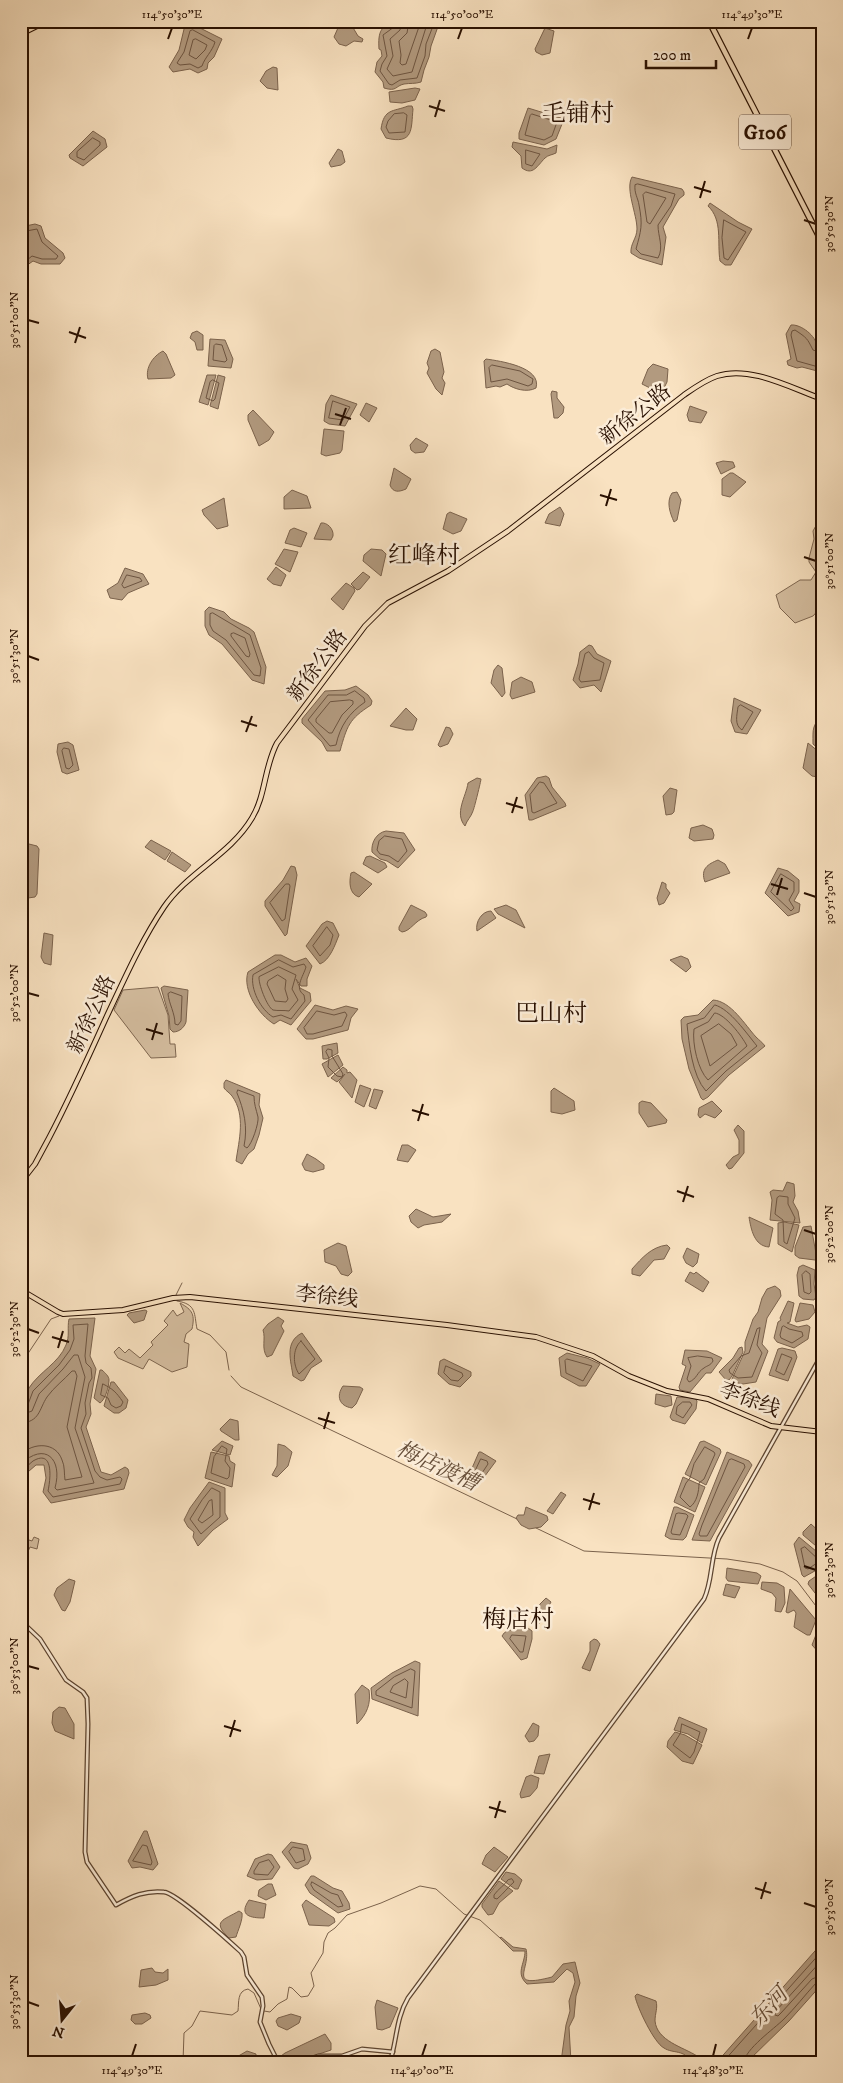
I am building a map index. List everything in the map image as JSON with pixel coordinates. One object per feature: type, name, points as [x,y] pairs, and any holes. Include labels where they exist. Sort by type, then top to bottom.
[{"type":"highway","name":"G106","points":[[708,21],[822,242]]},
{"type":"main road","points":[[21,34],[47,21]]},
{"type":"main road","name":"新徐公路","points":[[21,1182],[35,1164],[50,1138],[132,962],[163,908],[180,887],[227,848],[248,824],[260,802],[272,754],[277,743],[380,608],[397,597],[448,571],[494,540],[678,399],[709,379],[727,374],[747,375],[766,379],[822,399]]},
{"type":"main road","name":"李徐线","points":[[21,1290],[61,1313],[123,1310],[190,1296],[536,1336],[593,1356],[629,1376],[667,1392],[708,1399],[771,1426],[822,1432]]},
{"type":"street","points":[[390,2062],[397,2024],[403,2006],[702,1602],[707,1591],[713,1553],[721,1533],[822,1354]]},
{"type":"street","points":[[21,1621],[40,1639],[66,1680],[83,1692],[87,1699],[85,1852],[87,1862],[116,1905],[135,1894],[170,1893],[242,1953],[247,1975],[261,1995],[263,2007],[260,2022],[278,2062]]},
{"type":"street","points":[[300,2062],[317,2056],[342,2056],[362,2049],[393,2052]]},
{"type":"shaded area","points":[[822,515],[822,606],[813,616],[795,623],[780,608],[776,595],[800,580],[811,580],[816,572],[809,562],[809,558],[814,539],[813,531]]},
{"type":"shaded area","points":[[158,987],[168,1015],[170,1044],[175,1044],[176,1057],[151,1058],[114,1010],[123,990]]},
{"type":"shaded area","points":[[180,1303],[188,1308],[193,1316],[192,1329],[186,1334],[184,1342],[189,1344],[187,1367],[172,1372],[149,1359],[143,1369],[118,1358],[114,1352],[119,1347],[125,1353],[129,1349],[140,1358],[153,1345],[151,1342],[168,1325],[164,1321],[173,1310],[177,1316],[184,1312]]},
{"type":"shaded area","points":[[34,1537],[39,1539],[37,1549],[30,1547],[25,1558],[21,1557],[21,1544],[26,1546],[29,1540],[32,1541]]},
{"type":"water","points":[[341,21],[349,21],[358,36],[363,39],[362,42],[354,41],[346,46],[339,44],[334,37]]},
{"type":"water","points":[[398,21],[440,21],[421,82],[404,84],[394,89],[388,89],[384,88],[383,82],[375,72],[377,62],[382,56],[379,49],[379,38],[384,27]]},
{"type":"water","points":[[188,22],[222,39],[214,57],[208,63],[207,69],[198,73],[190,69],[173,72],[169,67],[179,50],[185,25]]},
{"type":"water","points":[[545,28],[554,31],[550,53],[542,55],[536,52],[535,49]]},
{"type":"water","points":[[273,67],[277,68],[278,90],[267,88],[260,81],[266,71]]},
{"type":"water","points":[[420,89],[415,100],[402,103],[390,102],[389,92]]},
{"type":"water","points":[[412,106],[413,109],[409,134],[402,139],[386,138],[381,129],[384,117],[390,112]]},
{"type":"water","points":[[528,108],[564,119],[556,139],[544,145],[519,139],[519,133]]},
{"type":"water","points":[[93,131],[105,139],[107,147],[83,166],[70,158],[69,155]]},
{"type":"water","points":[[513,142],[547,149],[557,145],[556,153],[546,157],[535,169],[529,171],[522,168],[521,156],[512,147]]},
{"type":"water","points":[[338,149],[342,151],[345,162],[331,167],[329,163]]},
{"type":"water","points":[[632,177],[682,189],[684,192],[684,195],[679,199],[663,227],[666,237],[662,265],[639,258],[631,253],[637,229],[630,188]]},
{"type":"water","points":[[710,203],[752,229],[731,265],[725,265],[720,261],[718,225],[713,212],[708,206]]},
{"type":"water","points":[[35,224],[41,226],[45,238],[63,253],[65,258],[60,264],[41,264],[33,261],[26,266],[24,274],[21,274],[21,227]]},
{"type":"water","points":[[791,325],[799,326],[807,331],[814,338],[817,346],[822,349],[821,372],[788,365],[787,361],[791,359],[786,334]]},
{"type":"water","points":[[197,331],[203,335],[203,350],[197,350],[195,342],[190,338],[192,333]]},
{"type":"water","points":[[210,339],[225,340],[233,359],[231,368],[208,366]]},
{"type":"water","points":[[435,349],[440,352],[444,372],[442,378],[445,383],[442,395],[436,389],[427,373],[429,368],[427,363],[431,351]]},
{"type":"water","points":[[163,351],[175,375],[171,378],[148,379],[147,375],[151,363]]},
{"type":"water","points":[[486,359],[519,366],[527,370],[536,381],[536,388],[521,390],[507,384],[500,387],[486,388],[484,361]]},
{"type":"water","points":[[653,364],[668,369],[667,382],[663,390],[652,389],[642,384],[648,369]]},
{"type":"water","points":[[207,375],[216,375],[208,405],[199,402]]},
{"type":"water","points":[[218,375],[225,377],[218,409],[210,406]]},
{"type":"water","points":[[552,391],[557,392],[557,398],[564,407],[563,413],[558,418],[554,418]]},
{"type":"water","points":[[331,395],[357,404],[345,426],[329,424],[324,421],[326,404]]},
{"type":"water","points":[[366,403],[377,408],[369,422],[360,415]]},
{"type":"water","points":[[690,406],[707,412],[701,423],[689,421],[687,415]]},
{"type":"water","points":[[253,410],[274,432],[269,440],[259,446],[248,420],[248,415]]},
{"type":"water","points":[[324,429],[344,431],[340,453],[326,456],[321,454]]},
{"type":"water","points":[[416,438],[428,445],[424,452],[415,453],[411,450],[410,445]]},
{"type":"water","points":[[723,461],[733,462],[735,467],[721,474],[716,463]]},
{"type":"water","points":[[394,468],[411,479],[406,489],[396,491],[391,488]]},
{"type":"water","points":[[730,473],[746,482],[730,497],[722,495],[722,479]]},
{"type":"water","points":[[292,490],[307,496],[311,508],[284,509],[284,497]]},
{"type":"water","points":[[677,492],[681,500],[677,520],[674,522],[669,500],[672,493]]},
{"type":"water","points":[[224,498],[228,526],[217,529],[204,515],[202,510]]},
{"type":"water","points":[[560,507],[564,514],[560,526],[545,523],[549,514]]},
{"type":"water","points":[[450,512],[467,519],[461,531],[453,534],[443,529],[447,514]]},
{"type":"water","points":[[321,523],[328,525],[331,529],[333,536],[331,540],[314,539]]},
{"type":"water","points":[[294,528],[307,533],[301,547],[285,543],[290,530]]},
{"type":"water","points":[[284,549],[298,552],[290,572],[275,564]]},
{"type":"water","points":[[371,549],[382,550],[386,554],[381,576],[363,561],[364,555]]},
{"type":"water","points":[[276,567],[286,575],[281,586],[273,584],[267,579]]},
{"type":"water","points":[[125,568],[143,574],[149,584],[128,593],[122,600],[110,598],[107,590],[118,583]]},
{"type":"water","points":[[363,572],[370,577],[357,590],[351,584]]},
{"type":"water","points":[[346,583],[354,588],[355,591],[343,610],[331,599]]},
{"type":"water","points":[[209,607],[224,612],[231,619],[254,632],[266,667],[264,684],[252,680],[222,644],[209,635],[205,626],[205,611]]},
{"type":"water","points":[[589,645],[592,646],[597,654],[611,661],[601,692],[594,685],[580,688],[573,680],[580,652]]},
{"type":"water","points":[[498,665],[502,668],[505,693],[502,697],[491,683],[494,670]]},
{"type":"water","points":[[521,677],[532,682],[535,692],[512,699],[510,695],[512,682]]},
{"type":"water","points":[[356,686],[368,695],[372,701],[371,705],[353,719],[340,751],[327,751],[322,742],[302,723],[302,719],[325,691],[345,690]]},
{"type":"water","points":[[734,698],[761,710],[747,734],[735,732],[731,721]]},
{"type":"water","points":[[406,708],[417,719],[413,730],[390,726]]},
{"type":"water","points":[[822,714],[821,751],[813,744],[813,734],[815,725]]},
{"type":"water","points":[[446,727],[450,728],[453,734],[448,744],[440,747],[438,745]]},
{"type":"water","points":[[68,742],[73,745],[79,770],[67,774],[62,772],[57,752],[58,744]]},
{"type":"water","points":[[808,743],[819,752],[818,758],[821,772],[818,777],[812,776],[803,768]]},
{"type":"water","points":[[546,776],[566,806],[529,820],[525,795],[537,778]]},
{"type":"water","points":[[477,778],[481,779],[472,813],[465,826],[461,816],[462,805],[468,783]]},
{"type":"water","points":[[670,788],[677,790],[674,812],[666,815],[663,796]]},
{"type":"water","points":[[703,825],[712,829],[713,839],[694,841],[689,838],[691,828]]},
{"type":"water","points":[[386,831],[404,833],[415,850],[398,868],[380,859],[372,852],[372,845],[375,839],[379,834]]},
{"type":"water","points":[[151,840],[171,851],[165,860],[145,847]]},
{"type":"water","points":[[27,845],[37,846],[39,849],[37,894],[35,897],[21,899],[21,868],[26,861]]},
{"type":"water","points":[[172,852],[191,865],[185,872],[167,861]]},
{"type":"water","points":[[370,856],[385,863],[387,867],[378,873],[363,864],[366,857]]},
{"type":"water","points":[[718,860],[725,864],[730,873],[705,882],[704,870],[711,863]]},
{"type":"water","points":[[291,866],[295,867],[297,875],[287,934],[285,936],[265,906],[265,901],[283,880]]},
{"type":"water","points":[[778,868],[788,871],[799,880],[799,892],[794,901],[800,904],[799,912],[788,916],[765,893]]},
{"type":"water","points":[[354,872],[372,884],[359,897],[353,893],[350,887],[351,873]]},
{"type":"water","points":[[662,882],[666,884],[666,888],[670,893],[664,903],[659,905],[657,898]]},
{"type":"water","points":[[411,905],[427,915],[408,930],[402,932],[399,930],[399,927]]},
{"type":"water","points":[[506,905],[516,910],[525,928],[498,914],[494,909]]},
{"type":"water","points":[[488,911],[491,911],[496,918],[477,931],[477,924],[480,918]]},
{"type":"water","points":[[327,921],[333,923],[339,935],[329,956],[320,964],[306,946],[322,924]]},
{"type":"water","points":[[44,933],[53,935],[51,965],[44,963],[41,957]]},
{"type":"water","points":[[275,955],[281,955],[295,962],[306,958],[312,966],[307,979],[307,986],[301,986],[296,979],[300,988],[310,993],[311,1001],[291,1025],[280,1020],[274,1024],[268,1020],[253,1001],[247,986],[248,972]]},
{"type":"water","points":[[681,956],[688,959],[691,967],[686,972],[670,960]]},
{"type":"water","points":[[164,986],[188,990],[186,1022],[183,1028],[173,1032],[170,1029],[169,1016],[161,988]]},
{"type":"water","points":[[713,1000],[720,1001],[732,1009],[765,1046],[729,1075],[703,1100],[689,1069],[682,1039],[681,1020],[684,1017],[698,1015]]},
{"type":"water","points":[[315,1005],[333,1010],[346,1006],[358,1009],[351,1018],[348,1030],[306,1039],[297,1029]]},
{"type":"water","points":[[337,1043],[338,1053],[323,1059],[322,1046]]},
{"type":"water","points":[[338,1055],[343,1065],[328,1077],[322,1064]]},
{"type":"water","points":[[343,1067],[347,1070],[347,1073],[350,1072],[357,1080],[352,1098],[339,1082],[345,1074],[337,1082],[331,1078]]},
{"type":"water","points":[[226,1080],[260,1094],[259,1105],[263,1118],[259,1135],[254,1149],[248,1154],[242,1164],[236,1161],[240,1136],[239,1111],[232,1096],[224,1088]]},
{"type":"water","points":[[360,1085],[371,1089],[364,1107],[355,1102]]},
{"type":"water","points":[[554,1088],[574,1101],[575,1110],[562,1114],[551,1112],[551,1091]]},
{"type":"water","points":[[374,1089],[383,1091],[376,1109],[369,1106]]},
{"type":"water","points":[[642,1101],[651,1103],[667,1120],[666,1123],[648,1127],[639,1113],[639,1103]]},
{"type":"water","points":[[712,1101],[722,1111],[715,1118],[705,1114],[700,1118],[698,1115],[699,1108]]},
{"type":"water","points":[[738,1125],[744,1131],[744,1153],[732,1168],[729,1169],[726,1165],[733,1157],[739,1154],[739,1140],[734,1130]]},
{"type":"water","points":[[402,1145],[408,1145],[416,1150],[408,1162],[397,1160]]},
{"type":"water","points":[[307,1154],[324,1165],[324,1169],[313,1172],[305,1170],[302,1164]]},
{"type":"water","points":[[787,1182],[794,1184],[795,1196],[793,1202],[798,1211],[800,1223],[770,1220],[772,1200],[770,1192],[773,1190],[783,1191]]},
{"type":"water","points":[[416,1209],[433,1217],[451,1214],[442,1222],[418,1228],[411,1222],[409,1216]]},
{"type":"water","points":[[749,1217],[773,1228],[769,1247],[760,1244],[754,1236]]},
{"type":"water","points":[[784,1222],[799,1225],[792,1252],[778,1244],[778,1223]]},
{"type":"water","points":[[811,1226],[817,1259],[815,1260],[799,1258],[795,1255],[795,1247],[803,1227]]},
{"type":"water","points":[[338,1243],[346,1246],[352,1272],[348,1276],[341,1274],[336,1266],[325,1262],[324,1250]]},
{"type":"water","points":[[667,1245],[670,1248],[664,1259],[654,1260],[640,1276],[632,1274],[632,1269],[647,1254],[656,1248]]},
{"type":"water","points":[[687,1248],[699,1254],[697,1263],[693,1267],[686,1263],[683,1257]]},
{"type":"water","points":[[803,1265],[815,1270],[814,1284],[816,1297],[814,1300],[803,1299],[799,1296],[797,1275],[799,1267]]},
{"type":"water","points":[[690,1272],[694,1274],[696,1272],[709,1282],[703,1292],[685,1281]]},
{"type":"water","points":[[775,1286],[780,1290],[781,1296],[767,1318],[762,1344],[768,1351],[756,1382],[743,1384],[733,1382],[732,1379],[745,1351],[745,1342],[762,1298],[767,1289]]},
{"type":"water","points":[[788,1301],[794,1303],[790,1322],[787,1323],[798,1327],[807,1325],[810,1327],[808,1339],[794,1348],[777,1342],[774,1338],[778,1322],[781,1320],[780,1318]]},
{"type":"water","points":[[800,1303],[813,1305],[815,1312],[809,1319],[796,1322],[795,1320]]},
{"type":"water","points":[[147,1311],[144,1320],[134,1323],[127,1315],[129,1313]]},
{"type":"water","points":[[278,1317],[284,1321],[281,1326],[284,1331],[272,1355],[267,1357],[264,1350],[263,1330]]},
{"type":"water","points":[[95,1318],[90,1356],[96,1369],[90,1404],[91,1414],[86,1427],[101,1472],[111,1475],[125,1467],[129,1473],[124,1489],[51,1503],[43,1492],[46,1478],[44,1465],[36,1465],[21,1478],[20,1432],[22,1407],[33,1382],[63,1351],[68,1338],[69,1319]]},
{"type":"water","points":[[302,1333],[322,1361],[311,1368],[304,1380],[301,1381],[293,1376],[290,1352],[293,1341]]},
{"type":"water","points":[[742,1347],[743,1352],[732,1376],[729,1380],[726,1380],[719,1372],[733,1358],[739,1348]]},
{"type":"water","points":[[778,1349],[795,1351],[797,1357],[788,1381],[769,1375]]},
{"type":"water","points":[[685,1350],[707,1351],[722,1358],[711,1373],[706,1373],[690,1392],[680,1390],[679,1387],[686,1366],[682,1364]]},
{"type":"water","points":[[567,1353],[587,1358],[600,1364],[586,1386],[579,1386],[561,1376],[559,1358]]},
{"type":"water","points":[[444,1359],[471,1372],[471,1376],[460,1387],[449,1384],[438,1374],[440,1361]]},
{"type":"water","points":[[100,1370],[109,1380],[104,1399],[100,1403],[94,1398]]},
{"type":"water","points":[[111,1382],[114,1382],[128,1400],[126,1408],[119,1413],[114,1413],[104,1406]]},
{"type":"water","points":[[343,1386],[360,1387],[363,1389],[352,1408],[344,1405],[340,1400],[339,1397]]},
{"type":"water","points":[[656,1394],[671,1396],[672,1405],[665,1407],[655,1404]]},
{"type":"water","points":[[677,1397],[695,1398],[697,1401],[696,1409],[685,1424],[672,1420],[670,1417]]},
{"type":"water","points":[[230,1419],[238,1421],[239,1440],[235,1440],[220,1429]]},
{"type":"water","points":[[222,1441],[233,1446],[230,1455],[212,1450]]},
{"type":"water","points":[[704,1441],[720,1449],[721,1452],[706,1485],[685,1474],[700,1442]]},
{"type":"water","points":[[278,1444],[285,1446],[292,1452],[288,1466],[277,1477],[272,1475],[277,1466]]},
{"type":"water","points":[[211,1452],[229,1456],[230,1461],[235,1464],[232,1487],[205,1478]]},
{"type":"water","points":[[479,1452],[496,1461],[476,1488],[466,1482]]},
{"type":"water","points":[[727,1452],[749,1461],[752,1465],[710,1541],[692,1540]]},
{"type":"water","points":[[683,1477],[705,1487],[695,1512],[674,1502]]},
{"type":"water","points":[[209,1482],[225,1488],[225,1513],[228,1519],[213,1530],[198,1546],[193,1537],[194,1532],[184,1520],[190,1508]]},
{"type":"water","points":[[561,1492],[566,1495],[553,1514],[547,1511]]},
{"type":"water","points":[[526,1507],[547,1516],[548,1520],[541,1527],[529,1529],[521,1525],[516,1518],[518,1515],[524,1515]]},
{"type":"water","points":[[674,1507],[694,1515],[686,1537],[683,1540],[670,1539],[665,1536]]},
{"type":"water","points":[[811,1524],[822,1534],[822,1551],[803,1535],[803,1532]]},
{"type":"water","points":[[799,1537],[822,1556],[822,1567],[804,1577],[794,1544]]},
{"type":"water","points":[[727,1568],[757,1573],[761,1576],[758,1584],[728,1581],[726,1578]]},
{"type":"water","points":[[822,1572],[822,1602],[808,1584],[809,1581]]},
{"type":"water","points":[[69,1579],[75,1581],[70,1602],[65,1611],[62,1610],[54,1595],[57,1588]]},
{"type":"water","points":[[762,1582],[777,1583],[784,1587],[785,1603],[781,1612],[775,1611],[776,1598],[772,1593],[761,1589]]},
{"type":"water","points":[[726,1584],[740,1587],[735,1598],[723,1595]]},
{"type":"water","points":[[790,1589],[816,1620],[810,1635],[794,1627],[796,1613],[794,1610],[786,1612]]},
{"type":"water","points":[[546,1598],[551,1602],[539,1624],[535,1615],[540,1604]]},
{"type":"water","points":[[819,1627],[822,1627],[822,1656],[812,1645]]},
{"type":"water","points":[[528,1628],[532,1631],[532,1639],[527,1658],[521,1660],[502,1636],[510,1630]]},
{"type":"water","points":[[594,1639],[600,1644],[590,1671],[582,1668],[590,1651],[590,1642]]},
{"type":"water","points":[[415,1661],[420,1663],[418,1716],[372,1699],[371,1688],[392,1673]]},
{"type":"water","points":[[362,1685],[369,1690],[369,1704],[366,1713],[357,1724],[355,1694]]},
{"type":"water","points":[[59,1707],[65,1708],[74,1724],[74,1739],[55,1731],[52,1723],[53,1712]]},
{"type":"water","points":[[679,1717],[707,1729],[702,1743],[688,1734],[674,1730]]},
{"type":"water","points":[[533,1723],[539,1726],[538,1736],[534,1741],[529,1742],[525,1736]]},
{"type":"water","points":[[675,1732],[685,1735],[702,1745],[693,1764],[682,1761],[667,1747],[668,1741]]},
{"type":"water","points":[[550,1754],[544,1774],[534,1773],[539,1756]]},
{"type":"water","points":[[531,1775],[539,1778],[537,1788],[530,1796],[521,1798],[520,1794],[526,1777]]},
{"type":"water","points":[[144,1831],[147,1831],[158,1864],[153,1870],[140,1867],[132,1868],[128,1861]]},
{"type":"water","points":[[291,1842],[307,1845],[311,1858],[308,1864],[298,1869],[294,1868],[282,1852]]},
{"type":"water","points":[[494,1847],[508,1857],[495,1872],[482,1864],[486,1855]]},
{"type":"water","points":[[268,1854],[272,1855],[280,1867],[272,1879],[257,1880],[247,1876],[255,1859]]},
{"type":"water","points":[[506,1872],[515,1874],[522,1880],[518,1889],[515,1889],[501,1879]]},
{"type":"water","points":[[311,1876],[342,1891],[349,1903],[350,1909],[338,1913],[310,1893],[305,1885]]},
{"type":"water","points":[[499,1881],[513,1891],[499,1903],[493,1914],[488,1915],[482,1904]]},
{"type":"water","points":[[268,1884],[272,1884],[276,1895],[266,1900],[258,1896],[259,1890]]},
{"type":"water","points":[[249,1900],[266,1904],[264,1918],[251,1917],[245,1913]]},
{"type":"water","points":[[306,1900],[334,1918],[335,1922],[329,1926],[309,1925],[302,1905]]},
{"type":"water","points":[[239,1911],[242,1913],[242,1916],[236,1937],[229,1938],[220,1924],[224,1919]]},
{"type":"water","points":[[501,1937],[513,1947],[526,1949],[525,1979],[538,1980],[552,1977],[563,1964],[575,1962],[580,1983],[576,1996],[574,2017],[569,2027],[571,2062],[561,2062],[566,2025],[570,2011],[569,2001],[575,1982],[573,1973],[567,1969],[554,1982],[527,1984],[523,1980],[521,1972],[525,1951],[513,1951]]},
{"type":"water","name":"东河","points":[[822,1943],[822,1984],[789,2021],[747,2062],[717,2062]]},
{"type":"water","points":[[152,1968],[155,1972],[163,1973],[168,1969],[168,1980],[156,1985],[139,1987],[141,1970]]},
{"type":"water","points":[[637,1994],[656,2001],[655,2021],[660,2034],[672,2043],[697,2056],[697,2062],[690,2062],[685,2055],[667,2050],[660,2045],[642,2016],[636,2001],[635,1996]]},
{"type":"water","points":[[377,2000],[398,2008],[390,2027],[382,2030],[377,2029],[375,2007]]},
{"type":"water","points":[[145,2013],[150,2015],[151,2018],[142,2024],[135,2024],[131,2020],[132,2015]]},
{"type":"water","points":[[291,2014],[301,2017],[299,2023],[287,2030],[278,2026],[276,2021],[278,2018]]},
{"type":"water","points":[[325,2034],[331,2043],[331,2050],[295,2062],[280,2062],[281,2056],[285,2053]]},
{"type":"water","points":[[247,2051],[256,2054],[256,2062],[235,2062],[235,2058]]},
{"type":"waterway","points":[[176,1295],[182,1283]]},
{"type":"waterway","points":[[177,1301],[191,1307],[195,1314],[197,1329],[210,1335],[226,1352],[229,1370]]},
{"type":"waterway","points":[[93,1314],[110,1313]]},
{"type":"waterway","points":[[21,1364],[51,1319],[59,1316]]},
{"type":"waterway","name":"梅店渡槽","points":[[231,1376],[241,1387],[517,1519]]},
{"type":"waterway","points":[[536,1528],[584,1551],[727,1559],[760,1564],[783,1572],[797,1581],[822,1614]]},
{"type":"waterway","points":[[264,2011],[270,2012],[287,1999],[289,1987],[301,1997],[308,1996],[314,1986],[311,1973],[323,1953],[324,1942],[328,1933],[347,1915],[420,1886],[436,1889],[464,1914],[480,1920],[500,1938]]},
{"type":"waterway","points":[[183,2062],[184,2033],[192,2026],[200,2011],[232,2015],[238,2011],[240,1994],[248,1989],[254,1993],[261,2009]]},
{"type":"district","name":"毛铺村","points":[[578,113]]},
{"type":"district","name":"红峰村","points":[[424,555]]},
{"type":"district","name":"巴山村","points":[[551,1013]]},
{"type":"district","name":"梅店村","points":[[518,1619]]}]
